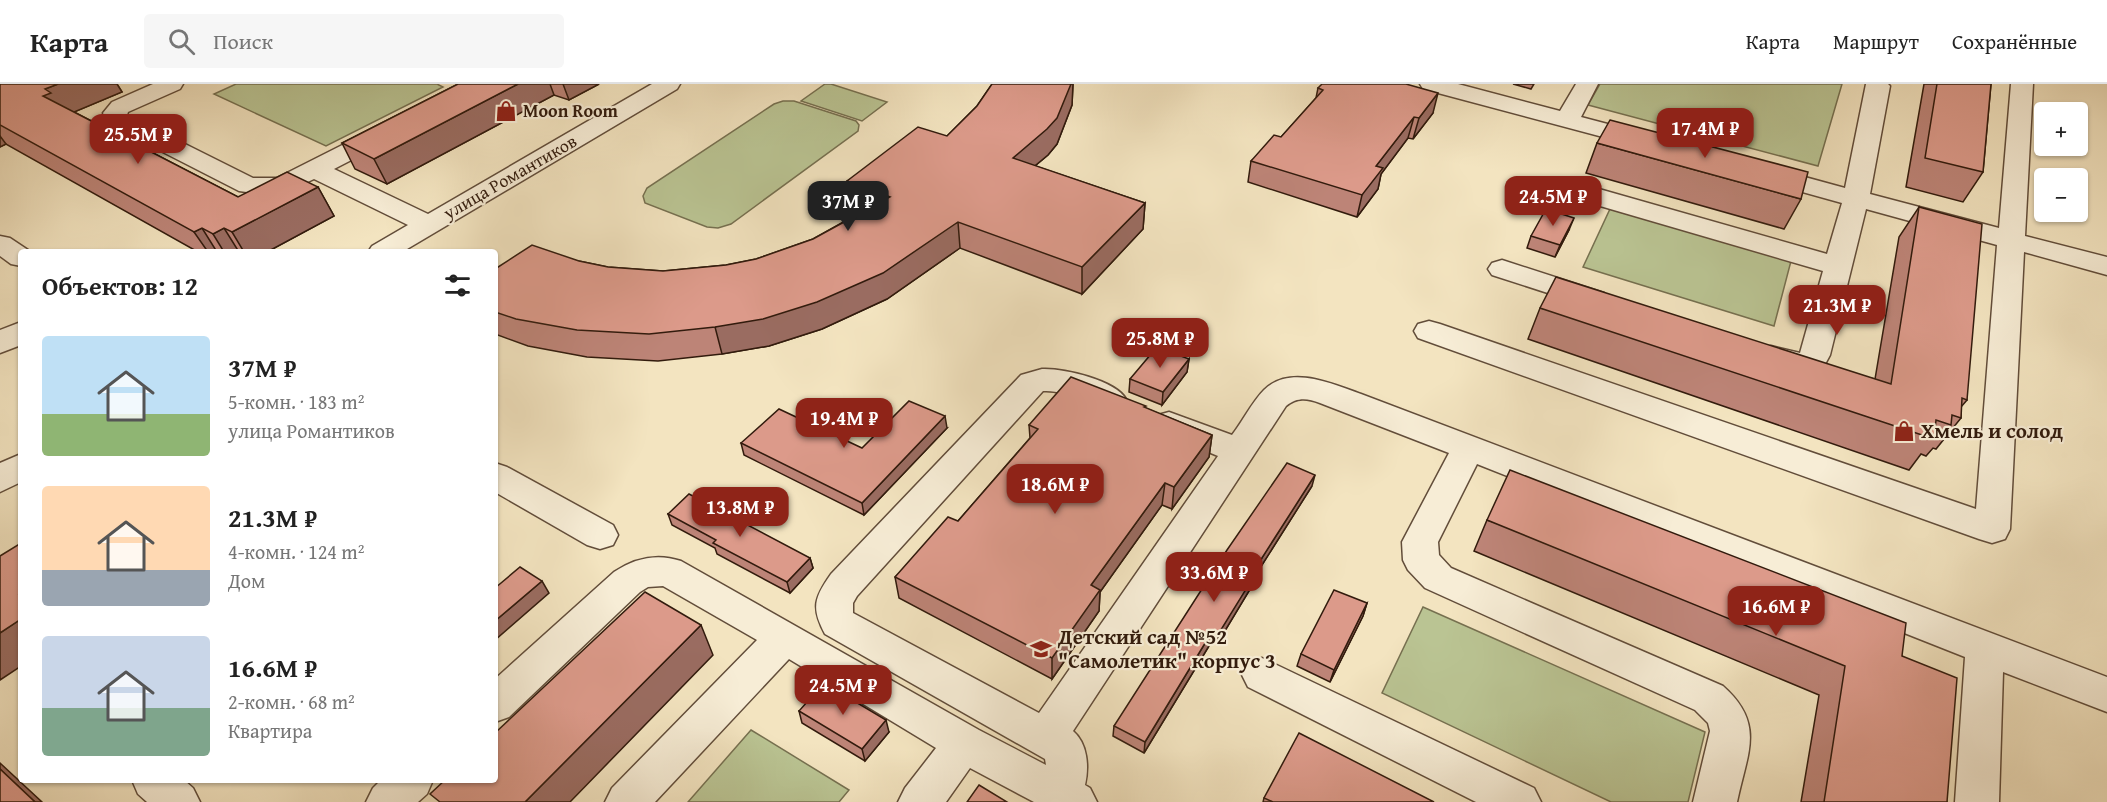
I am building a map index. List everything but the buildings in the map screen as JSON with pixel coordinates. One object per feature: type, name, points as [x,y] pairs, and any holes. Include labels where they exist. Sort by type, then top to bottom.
[{"type":"street","points":[[172,84],[120,107],[115,113],[116,118],[248,186],[271,187],[286,183],[406,123]]},
{"type":"street","name":"улица Романтиков","points":[[387,249],[669,84]]},
{"type":"street","points":[[1567,120],[1587,84]]},
{"type":"street","points":[[1745,348],[1789,362],[1801,364],[1812,361],[1856,198],[1877,84]]},
{"type":"street","points":[[1429,331],[1992,529],[2022,84]]},
{"type":"street","points":[[1437,85],[1671,148]]},
{"type":"street","points":[[1740,167],[2107,266]]},
{"type":"street","points":[[315,169],[429,225]]},
{"type":"street","points":[[1592,195],[1837,266]]},
{"type":"street","points":[[0,244],[18,256]]},
{"type":"street","points":[[1502,269],[1624,308]]},
{"type":"street","points":[[0,343],[18,334]]},
{"type":"street","points":[[498,701],[627,582],[640,573],[668,572],[785,637],[964,743],[1068,798],[1068,766],[1061,746],[838,624],[832,612],[834,599],[852,576],[1032,383],[1042,379],[1062,380],[1239,451]]},
{"type":"street","points":[[1046,737],[1282,390],[1299,387],[1350,402],[2107,695]]},
{"type":"street","points":[[1468,448],[1420,542],[1421,560],[1438,578],[1709,698],[1725,713],[1731,731],[1715,802]]},
{"type":"street","points":[[0,479],[18,468]]},
{"type":"street","points":[[498,478],[600,536]]},
{"type":"street","points":[[627,802],[785,637]]},
{"type":"street","points":[[1977,802],[1985,648]]},
{"type":"street","points":[[1262,675],[1519,802]]},
{"type":"street","points":[[920,802],[964,743]]},
{"type":"street","points":[[156,783],[178,802]]},
{"type":"street","points":[[388,802],[409,783]]},
{"type":"green space","points":[[236,84],[437,84],[443,87],[326,146],[214,94]]},
{"type":"green space","points":[[825,84],[887,102],[862,121],[801,101]]},
{"type":"green space","points":[[1600,84],[1842,84],[1818,166],[1588,105]]},
{"type":"green space","points":[[794,101],[856,121],[859,125],[858,131],[731,224],[718,228],[707,227],[645,203],[643,196],[647,188],[774,104]]},
{"type":"green space","points":[[1610,209],[1791,261],[1774,326],[1583,267]]},
{"type":"green space","points":[[1423,607],[1705,732],[1688,802],[1611,802],[1382,693]]},
{"type":"green space","points":[[751,730],[849,790],[839,802],[688,802]]},
{"type":"place","name":"Moon Room","points":[[506,111]]},
{"type":"place","name":"Хмель и солод","points":[[1904,431]]},
{"type":"place","name":"Детский сад №52 \"Самолетик\" корпус 3","points":[[1041,649]]}]
